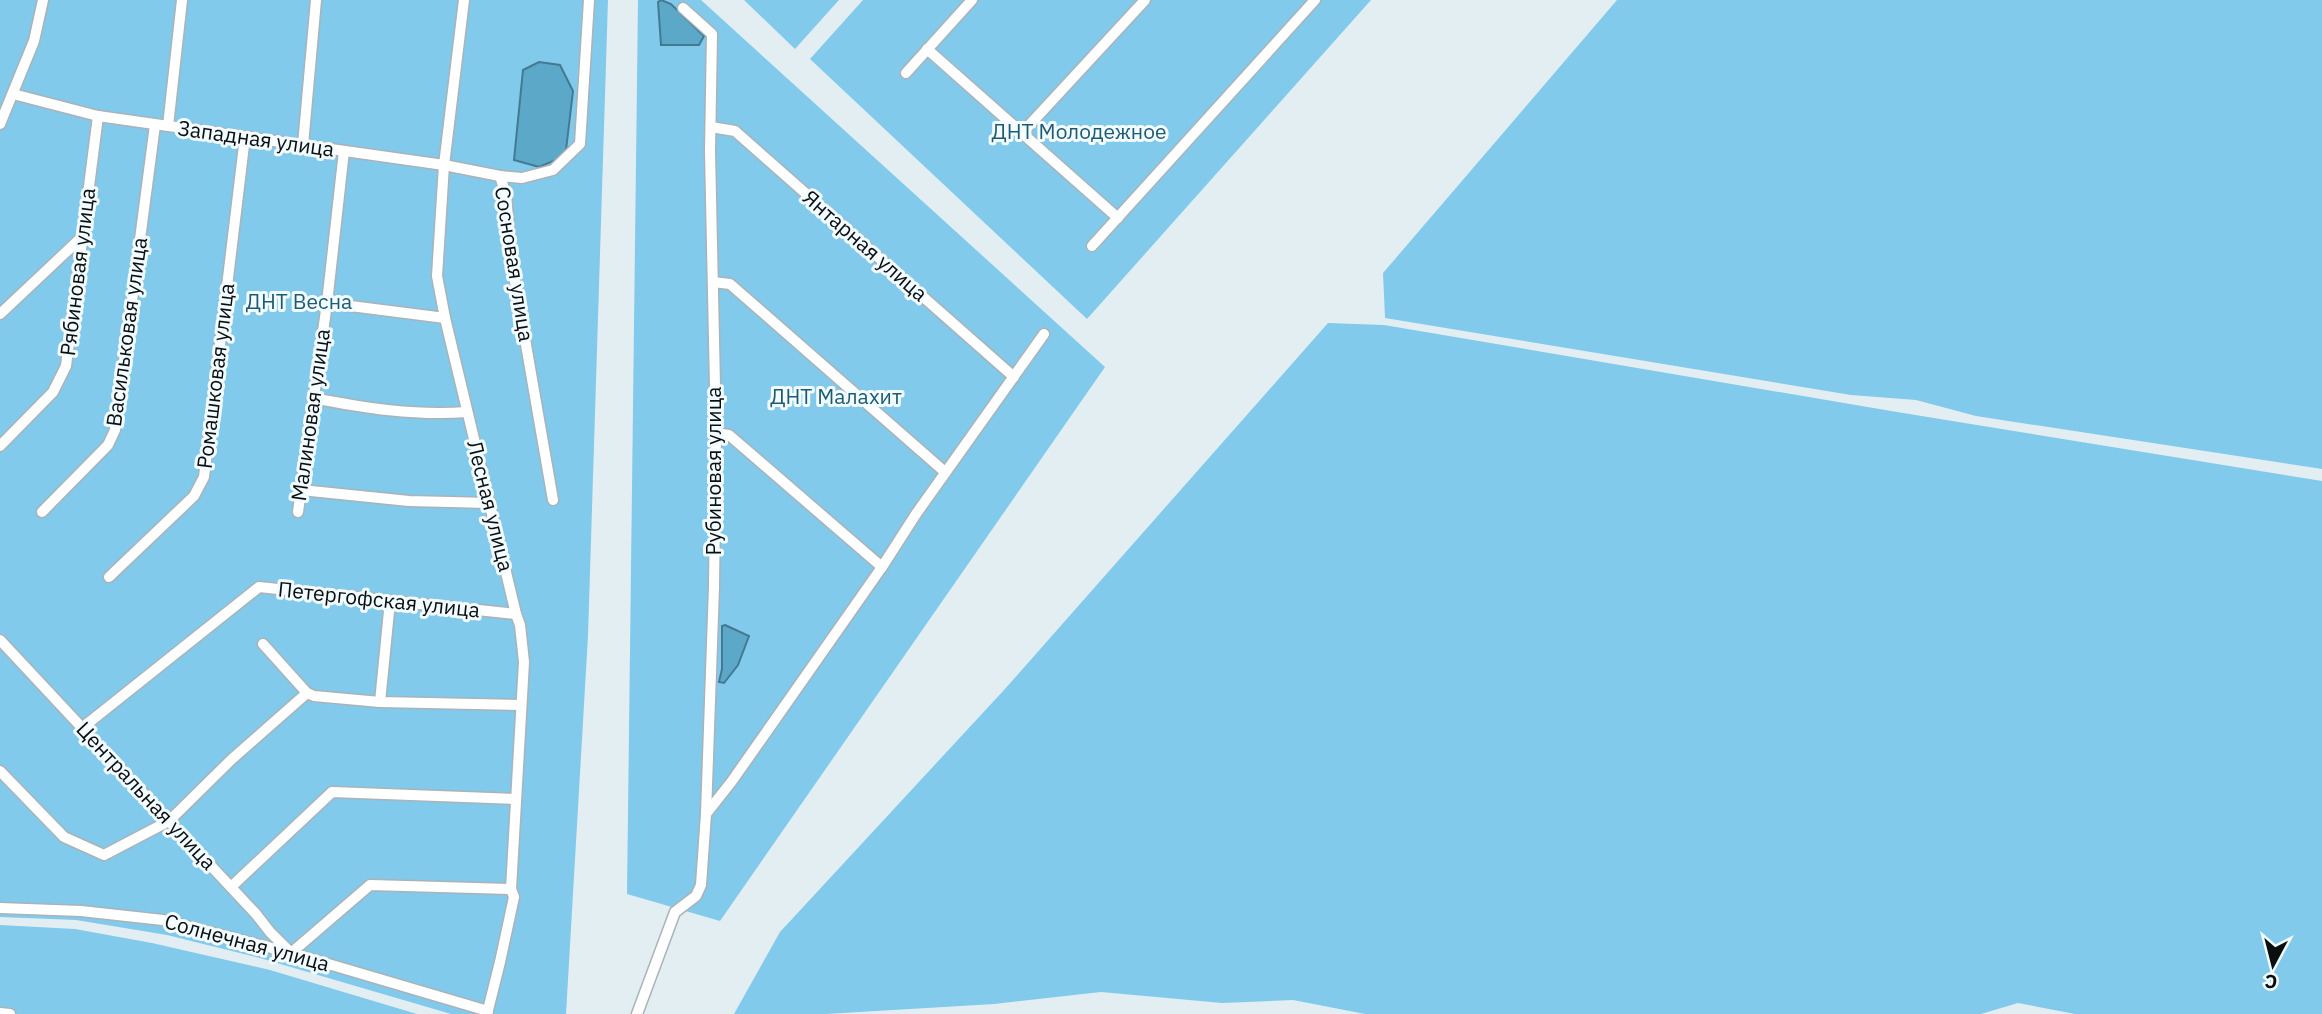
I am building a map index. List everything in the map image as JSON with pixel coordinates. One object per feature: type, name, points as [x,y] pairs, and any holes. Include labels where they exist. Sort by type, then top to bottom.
[{"type":"street","points":[[0,124],[34,41],[43,0]]},
{"type":"street","points":[[168,126],[182,0]]},
{"type":"street","points":[[303,145],[316,0]]},
{"type":"street","name":"Лесная улица","points":[[464,0],[444,165],[437,276],[467,412],[520,625],[524,662],[512,889],[514,897],[487,1013]]},
{"type":"street","name":"Сосновая улица","points":[[553,500],[512,264],[506,195],[500,176],[522,178],[553,170],[580,144],[589,0]]},
{"type":"street","points":[[906,73],[972,0]]},
{"type":"street","points":[[1022,133],[1145,0]]},
{"type":"street","points":[[1092,246],[1315,0]]},
{"type":"street","name":"Рубиновая улица","points":[[637,1014],[675,912],[696,896],[701,885],[706,814],[716,433],[712,34],[683,8]]},
{"type":"street","points":[[927,50],[1118,218]]},
{"type":"street","name":"Западная улица","points":[[13,94],[99,116],[444,165],[500,176]]},
{"type":"street","name":"Рябиновая улица","points":[[0,446],[53,392],[66,366],[99,116]]},
{"type":"street","name":"Васильковая улица","points":[[42,512],[108,445],[115,430],[155,125]]},
{"type":"street","name":"Янтарная улица","points":[[711,127],[735,131],[1014,377]]},
{"type":"street","name":"Ромашковая улица","points":[[109,577],[194,496],[204,477],[245,137]]},
{"type":"street","name":"Малиновая улица","points":[[298,512],[327,303],[344,151]]},
{"type":"street","points":[[0,314],[83,236]]},
{"type":"street","points":[[713,282],[730,284],[945,472]]},
{"type":"street","points":[[327,303],[445,318]]},
{"type":"street","points":[[706,814],[732,781],[945,472],[1044,334]]},
{"type":"street","points":[[313,398],[410,413],[467,412]]},
{"type":"street","points":[[716,433],[729,435],[882,567]]},
{"type":"street","points":[[301,490],[409,501],[489,503]]},
{"type":"street","name":"Петергофская улица","points":[[82,728],[259,587],[516,614]]},
{"type":"street","points":[[380,702],[390,601]]},
{"type":"street","name":"Центральная улица","points":[[0,640],[291,953]]},
{"type":"street","points":[[263,644],[307,692],[314,696],[380,702],[521,705]]},
{"type":"street","points":[[0,771],[5,784],[64,836],[104,855],[169,821],[232,759],[307,692]]},
{"type":"street","points":[[231,887],[332,792],[516,799]]},
{"type":"street","points":[[291,953],[370,885],[512,889]]},
{"type":"street","name":"Солнечная улица","points":[[0,908],[81,911],[163,920],[291,953],[487,1013]]},
{"type":"street","points":[[0,1013],[10,1014]]},
{"type":"green space","name":"ДНТ Весна","points":[[0,0],[608,0],[588,636],[566,1014],[451,1014],[260,958],[167,935],[76,920],[0,917]]},
{"type":"green space","name":"ДНТ Малахит","points":[[638,0],[701,0],[1105,367],[720,921],[627,894]]},
{"type":"green space","points":[[744,0],[839,0],[795,49]]},
{"type":"green space","name":"ДНТ Молодежное","points":[[863,0],[1371,0],[1087,319],[810,59]]},
{"type":"green space","points":[[1617,0],[2322,0],[2322,469],[1976,416],[1916,400],[1851,395],[1385,318],[1383,273]]},
{"type":"green space","points":[[1328,323],[1384,325],[2322,481],[2322,1014],[2075,1014],[2018,1003],[1981,1014],[1365,1014],[1293,1000],[1222,1003],[1101,992],[994,1004],[826,1014],[734,1014],[780,932],[1004,690]]},
{"type":"green space","points":[[0,925],[75,929],[152,943],[270,970],[417,1014],[0,1014]]},
{"type":"shaded area","points":[[661,0],[671,4],[704,36],[699,45],[661,45],[658,2]]},
{"type":"shaded area","points":[[539,62],[560,65],[573,91],[566,150],[556,160],[539,167],[514,160],[523,70]]},
{"type":"shaded area","points":[[722,626],[749,636],[738,665],[724,683],[719,682],[722,669]]}]
